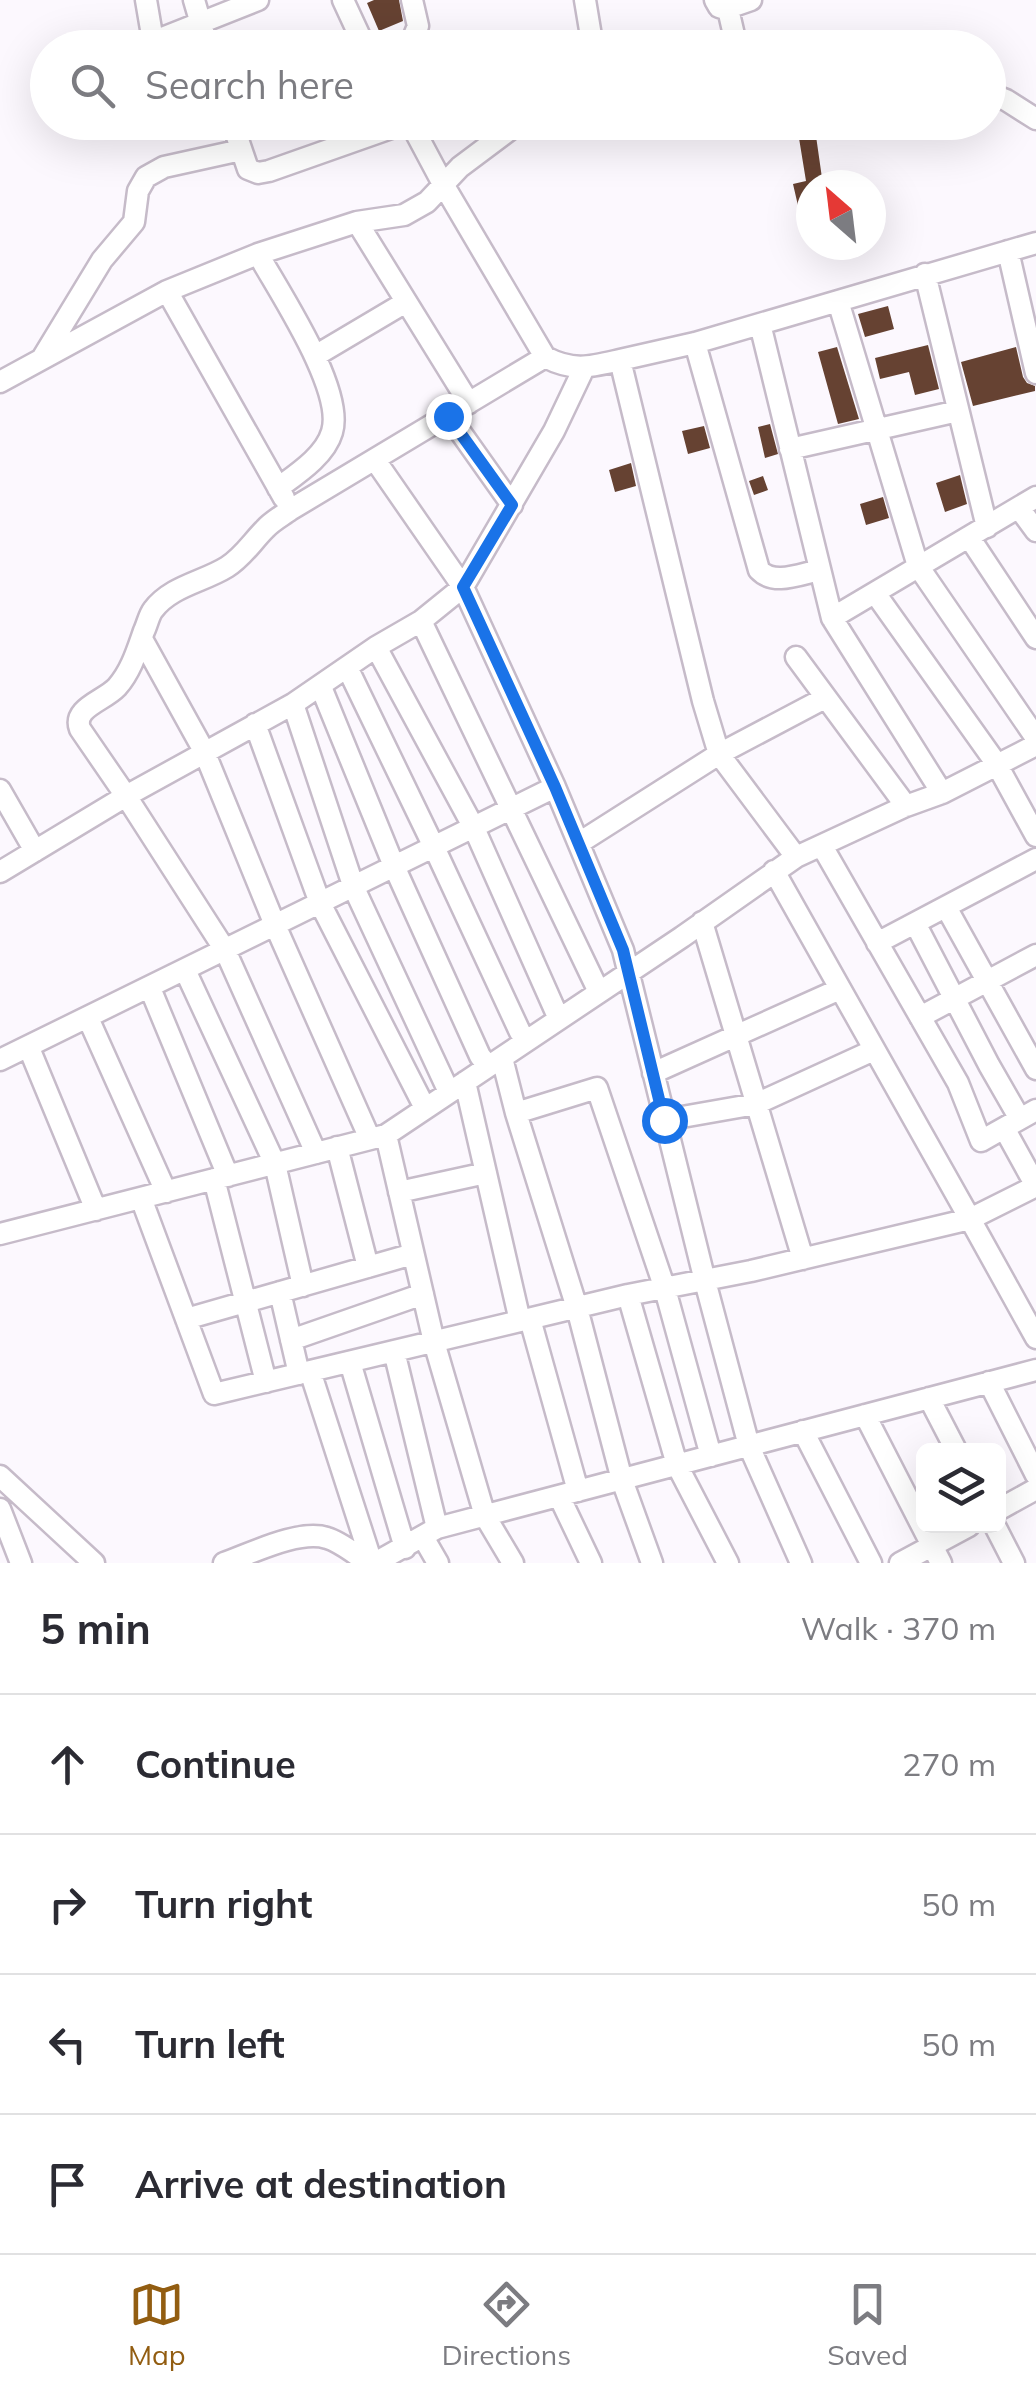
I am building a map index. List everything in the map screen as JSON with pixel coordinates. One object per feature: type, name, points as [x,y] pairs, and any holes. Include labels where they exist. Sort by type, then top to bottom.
[{"type":"street","points":[[145,30],[146,0]]},
{"type":"street","points":[[194,0],[202,30]]},
{"type":"street","points":[[182,30],[258,0]]},
{"type":"street","points":[[343,0],[354,30]]},
{"type":"street","points":[[412,0],[417,30]]},
{"type":"street","points":[[585,0],[590,30]]},
{"type":"street","points":[[731,30],[722,4],[751,0]]},
{"type":"street","points":[[1006,100],[1036,119]]},
{"type":"street","points":[[238,140],[248,168],[258,173],[358,140]]},
{"type":"street","points":[[419,140],[545,358],[558,364],[584,368],[695,343],[1036,243]]},
{"type":"street","points":[[0,382],[167,291],[258,254],[357,222],[404,215],[428,202],[460,167],[496,140]]},
{"type":"street","points":[[42,359],[102,260],[134,222],[138,190],[146,177],[164,167],[241,150]]},
{"type":"street","points":[[357,222],[470,403]]},
{"type":"street","points":[[1008,251],[1036,373]]},
{"type":"street","points":[[258,254],[315,356],[334,412],[332,433],[314,459],[278,488]]},
{"type":"street","points":[[924,274],[958,411],[978,532],[1036,638]]},
{"type":"street","points":[[167,291],[290,510]]},
{"type":"street","points":[[0,1234],[378,1137],[600,992],[796,857],[942,792],[1036,742],[918,566],[838,301]]},
{"type":"street","points":[[315,356],[406,302]]},
{"type":"street","points":[[760,324],[832,618],[942,792]]},
{"type":"street","points":[[695,343],[759,570],[773,579],[820,570]]},
{"type":"street","points":[[368,1267],[327,1150],[225,950],[77,722],[83,710],[106,698],[120,683],[134,661],[152,611],[169,596],[225,568],[247,551],[267,526],[290,510],[545,358]]},
{"type":"street","points":[[620,360],[703,701],[720,754],[796,857]]},
{"type":"street","points":[[0,872],[126,796],[293,704],[420,621],[463,587],[554,431],[584,368]]},
{"type":"street","points":[[790,450],[958,411]]},
{"type":"street","points":[[448,416],[512,505]]},
{"type":"street","points":[[376,460],[463,587],[555,787],[623,950],[749,1446],[800,1563]]},
{"type":"street","points":[[832,618],[1028,502],[1036,531]]},
{"type":"street","points":[[875,594],[996,764],[1036,836]]},
{"type":"street","points":[[420,621],[600,992]]},
{"type":"street","points":[[142,639],[204,752],[274,925],[378,1137],[399,1192],[434,1342],[486,1516],[514,1563]]},
{"type":"street","points":[[376,647],[474,828],[558,1019]]},
{"type":"street","points":[[796,657],[906,806]]},
{"type":"street","points":[[347,667],[520,1032],[528,1040]]},
{"type":"street","points":[[320,687],[394,866],[480,1056],[495,1062],[516,1114],[577,1308],[622,1480],[652,1563]]},
{"type":"street","points":[[578,843],[720,754],[826,698]]},
{"type":"street","points":[[293,704],[354,888],[457,1087],[486,1173],[568,1494],[591,1563]]},
{"type":"street","points":[[255,724],[320,903],[426,1108]]},
{"type":"street","points":[[0,1060],[555,787]]},
{"type":"street","points":[[0,790],[36,850]]},
{"type":"street","points":[[822,846],[958,1083],[981,1141],[1020,1119]]},
{"type":"street","points":[[877,943],[1036,859]]},
{"type":"street","points":[[774,872],[1036,1338]]},
{"type":"street","points":[[946,907],[1036,1068]]},
{"type":"street","points":[[702,922],[803,1259]]},
{"type":"street","points":[[141,1198],[214,1394],[628,1295],[666,1290],[970,1219],[1036,1186],[1020,1119],[915,923]]},
{"type":"street","points":[[920,1017],[1036,955]]},
{"type":"street","points":[[185,970],[275,1164],[302,1286]]},
{"type":"street","points":[[150,988],[221,1178],[245,1302],[266,1382]]},
{"type":"street","points":[[652,1073],[840,989]]},
{"type":"street","points":[[88,1018],[166,1192]]},
{"type":"street","points":[[29,1048],[96,1210]]},
{"type":"street","points":[[664,1120],[756,1104],[874,1050]]},
{"type":"street","points":[[516,1114],[597,1088],[666,1290],[712,1456]]},
{"type":"street","points":[[399,1192],[486,1173]]},
{"type":"street","points":[[186,1319],[413,1254]]},
{"type":"street","points":[[280,1292],[291,1340],[372,1563]]},
{"type":"street","points":[[291,1340],[422,1294]]},
{"type":"street","points":[[628,1295],[677,1464],[728,1563]]},
{"type":"street","points":[[394,1351],[422,1538]]},
{"type":"street","points":[[350,1362],[422,1538],[438,1563]]},
{"type":"street","points":[[372,1563],[422,1538],[486,1516],[1036,1370]]},
{"type":"street","points":[[989,1382],[1036,1475]]},
{"type":"street","points":[[929,1398],[952,1443]]},
{"type":"street","points":[[865,1415],[936,1554]]},
{"type":"street","points":[[803,1431],[870,1563]]},
{"type":"street","points":[[0,1476],[94,1563]]},
{"type":"street","points":[[1006,1506],[1036,1490]]},
{"type":"street","points":[[0,1509],[21,1563]]},
{"type":"street","points":[[900,1563],[936,1554],[961,1533]]},
{"type":"street","points":[[999,1533],[1014,1563]]},
{"type":"street","points":[[224,1563],[295,1538],[316,1536],[330,1538],[372,1563]]},
{"type":"building","points":[[399,0],[403,21],[379,30],[367,3]]},
{"type":"building","points":[[799,140],[817,140],[821,170],[804,170]]},
{"type":"building","points":[[888,306],[894,329],[865,337],[858,314]]},
{"type":"building","points":[[928,345],[939,389],[915,395],[909,372],[880,379],[875,358]]},
{"type":"building","points":[[837,347],[859,419],[838,424],[818,352]]},
{"type":"building","points":[[1016,347],[1023,377],[1035,386],[1035,391],[973,406],[961,362]]},
{"type":"building","points":[[770,424],[778,454],[765,458],[758,427]]},
{"type":"building","points":[[704,426],[710,448],[688,454],[682,431]]},
{"type":"building","points":[[631,463],[636,486],[615,492],[609,470]]},
{"type":"building","points":[[960,475],[967,504],[945,512],[936,483]]},
{"type":"building","points":[[763,476],[768,490],[754,495],[749,481]]},
{"type":"building","points":[[883,497],[889,518],[866,525],[860,504]]},
{"type":"route","points":[[448,416],[512,505],[463,587],[555,787],[623,950],[664,1120]]}]
